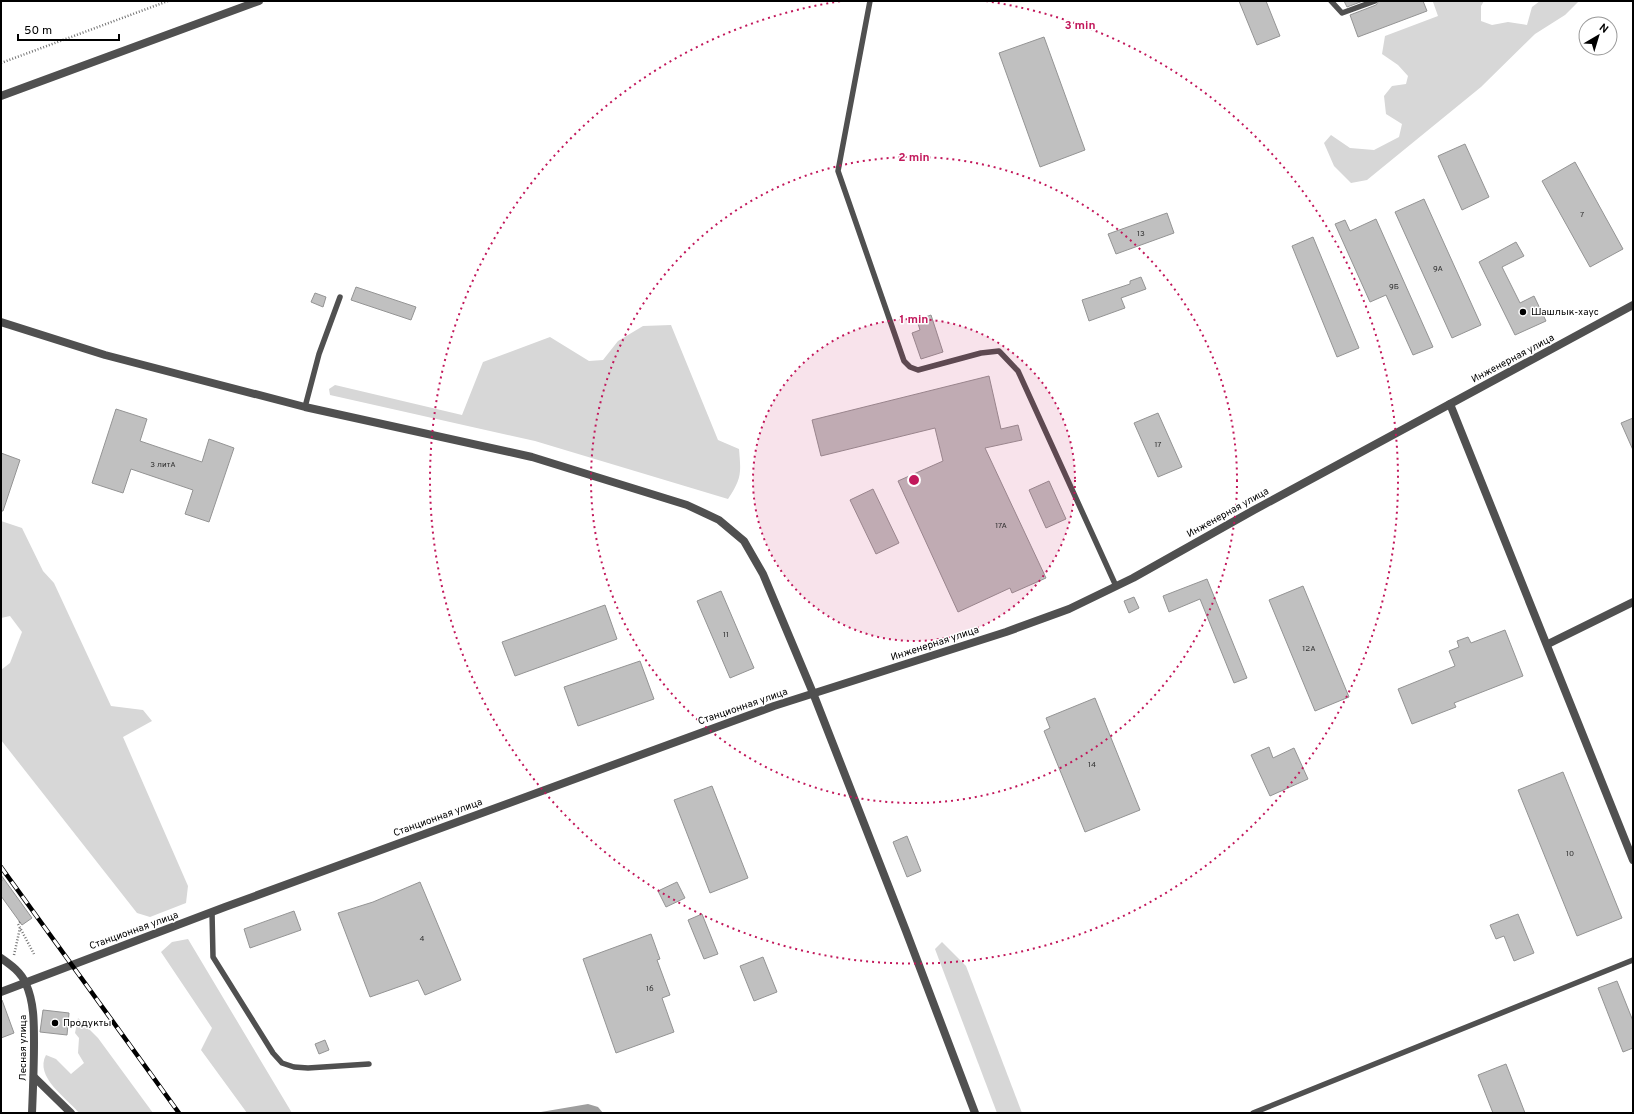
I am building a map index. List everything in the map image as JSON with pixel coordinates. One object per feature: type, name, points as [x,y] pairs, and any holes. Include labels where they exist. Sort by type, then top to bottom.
[{"type":"street","points":[[1,96],[259,1]]},
{"type":"street","name":"Инженерная улица","points":[[813,693],[1006,632],[1069,610],[1116,586],[1633,305]]},
{"type":"street","points":[[1,322],[105,355],[305,407],[532,457],[687,504],[719,520],[744,541],[763,574],[813,693],[975,1113]]},
{"type":"street","points":[[1450,404],[1548,644],[1633,860]]},
{"type":"street","points":[[1548,644],[1633,602]]},
{"type":"street","name":"Станционная улица","points":[[1,992],[514,800],[813,693]]},
{"type":"street","name":"Лесная улица","points":[[1,958],[12,965],[20,973],[26,983],[31,997],[34,1013],[34,1077],[32,1113]]},
{"type":"street","points":[[34,1077],[71,1113]]},
{"type":"lane","points":[[870,1],[838,171],[904,361],[910,367],[918,370],[981,353],[999,351],[1018,370],[1116,586]]},
{"type":"lane","points":[[1331,1],[1342,13],[1371,2]]},
{"type":"lane","points":[[305,407],[319,354],[340,297]]},
{"type":"lane","points":[[212,912],[213,957],[273,1053],[282,1063],[294,1068],[369,1064]]},
{"type":"lane","points":[[1253,1113],[1633,960]]},
{"type":"path","points":[[1,63],[168,1]]},
{"type":"path","points":[[20,922],[18,924],[34,954]]},
{"type":"path","points":[[12,965],[20,928]]},
{"type":"shaded area","points":[[1484,1],[1481,6],[1481,21],[1492,25],[1508,22],[1527,25],[1532,7],[1540,1],[1579,1],[1565,15],[1535,34],[1481,87],[1367,180],[1351,183],[1334,166],[1324,143],[1331,135],[1350,148],[1374,150],[1399,137],[1402,124],[1386,114],[1384,96],[1392,86],[1406,84],[1408,76],[1398,65],[1382,54],[1385,36],[1438,16],[1433,2]]},
{"type":"shaded area","points":[[671,325],[718,440],[739,449],[740,475],[736,486],[728,499],[535,441],[330,395],[329,389],[335,385],[462,415],[483,362],[550,337],[589,361],[603,360],[618,341],[643,326]]},
{"type":"shaded area","points":[[1,521],[22,528],[43,571],[54,583],[111,706],[143,710],[152,721],[123,737],[188,886],[186,903],[150,917],[137,913],[1,740],[1,670],[10,663],[22,632],[10,616],[1,618]]},
{"type":"shaded area","points":[[188,939],[292,1113],[247,1113],[201,1050],[212,1028],[161,952],[172,942]]},
{"type":"shaded area","points":[[942,942],[966,966],[1022,1113],[997,1113],[935,949]]},
{"type":"shaded area","points":[[78,1018],[98,1038],[153,1113],[79,1113],[54,1087],[44,1071],[43,1063],[46,1055],[56,1059],[71,1074],[84,1063],[78,1053],[79,1038],[75,1033]]},
{"type":"shaded area","points":[[588,1104],[598,1107],[603,1113],[535,1113]]},
{"type":"building","points":[[1239,1],[1266,1],[1280,36],[1257,45]]},
{"type":"building","points":[[1344,1],[1363,1],[1347,7]]},
{"type":"building","points":[[1379,1],[1423,1],[1427,11],[1358,37],[1350,15],[1376,5]]},
{"type":"building","points":[[1044,37],[1085,150],[1040,167],[999,53]]},
{"type":"building","points":[[1465,144],[1489,197],[1462,210],[1438,156]]},
{"type":"building","points":[[1575,162],[1623,249],[1590,267],[1542,181]]},
{"type":"building","points":[[1424,199],[1481,325],[1452,338],[1395,212]]},
{"type":"building","points":[[1167,213],[1174,233],[1116,254],[1108,234]]},
{"type":"building","points":[[1376,219],[1433,347],[1413,355],[1386,295],[1370,302],[1335,224],[1345,220],[1350,231]]},
{"type":"building","points":[[1313,237],[1359,348],[1337,357],[1292,246]]},
{"type":"building","name":"Шашлык-хаус","points":[[1516,242],[1524,256],[1502,267],[1520,303],[1534,296],[1546,321],[1515,335],[1479,262]]},
{"type":"building","points":[[1141,277],[1146,289],[1121,298],[1125,308],[1089,321],[1082,300],[1130,284],[1130,281]]},
{"type":"building","points":[[356,287],[416,307],[411,320],[351,300]]},
{"type":"building","points":[[315,293],[326,297],[323,307],[311,302]]},
{"type":"building","points":[[931,315],[943,352],[921,359],[912,333],[920,330],[917,320]]},
{"type":"building","points":[[989,376],[1001,429],[1018,425],[1022,440],[985,448],[1046,578],[1012,593],[1010,588],[958,612],[898,481],[943,461],[935,428],[821,456],[812,420]]},
{"type":"building","points":[[116,409],[147,419],[140,441],[202,462],[209,439],[234,448],[209,522],[185,514],[193,490],[131,469],[123,493],[92,483]]},
{"type":"building","points":[[1158,413],[1182,467],[1158,477],[1134,423]]},
{"type":"building","points":[[1633,418],[1633,450],[1621,423]]},
{"type":"building","points":[[1,453],[20,460],[3,511],[1,511]]},
{"type":"building","points":[[1049,481],[1066,519],[1046,528],[1029,490]]},
{"type":"building","points":[[873,489],[899,543],[876,554],[850,500]]},
{"type":"building","points":[[1207,579],[1247,678],[1234,683],[1200,599],[1169,612],[1163,596]]},
{"type":"building","points":[[1303,586],[1349,697],[1315,711],[1269,600]]},
{"type":"building","points":[[721,591],[754,668],[730,678],[697,601]]},
{"type":"building","points":[[1134,597],[1139,608],[1129,613],[1124,601]]},
{"type":"building","points":[[605,605],[617,639],[515,676],[502,642]]},
{"type":"building","points":[[1505,630],[1523,676],[1454,703],[1456,707],[1412,724],[1398,689],[1455,666],[1449,651],[1459,647],[1457,641],[1468,637],[1471,643]]},
{"type":"building","points":[[640,661],[654,699],[578,726],[564,687]]},
{"type":"building","points":[[1095,698],[1140,810],[1085,832],[1044,731],[1050,728],[1046,718]]},
{"type":"building","points":[[1269,747],[1273,758],[1294,748],[1308,779],[1270,796],[1251,755]]},
{"type":"building","points":[[1563,772],[1622,918],[1577,936],[1518,790]]},
{"type":"building","points":[[712,786],[748,878],[710,893],[674,800]]},
{"type":"building","points":[[907,836],[921,871],[907,877],[893,842]]},
{"type":"building","points":[[1,875],[32,918],[22,925],[1,896]]},
{"type":"building","points":[[420,882],[461,980],[425,995],[418,980],[370,997],[338,913],[373,902]]},
{"type":"building","points":[[677,882],[685,898],[666,907],[658,891]]},
{"type":"building","points":[[294,911],[301,930],[250,948],[244,929]]},
{"type":"building","points":[[702,914],[718,954],[704,959],[688,920]]},
{"type":"building","points":[[1518,914],[1534,953],[1514,961],[1504,936],[1496,939],[1490,925]]},
{"type":"building","points":[[651,934],[660,959],[657,960],[670,995],[662,998],[674,1032],[616,1053],[583,959]]},
{"type":"building","points":[[763,957],[777,992],[754,1001],[740,966]]},
{"type":"building","points":[[1617,981],[1633,1021],[1633,1048],[1623,1052],[1598,988]]},
{"type":"building","points":[[2,1000],[14,1033],[1,1038],[1,1001]]},
{"type":"building","name":"Продукты","points":[[43,1010],[69,1013],[67,1035],[40,1032]]},
{"type":"building","points":[[325,1040],[329,1050],[319,1054],[315,1044]]},
{"type":"building","points":[[1506,1064],[1525,1113],[1493,1113],[1478,1075]]},
{"type":"railway","points":[[1,867],[179,1113]]},
{"type":"place","name":"Шашлык-хаус","points":[[1523,312]]},
{"type":"place","name":"Продукты","points":[[55,1023]]}]
